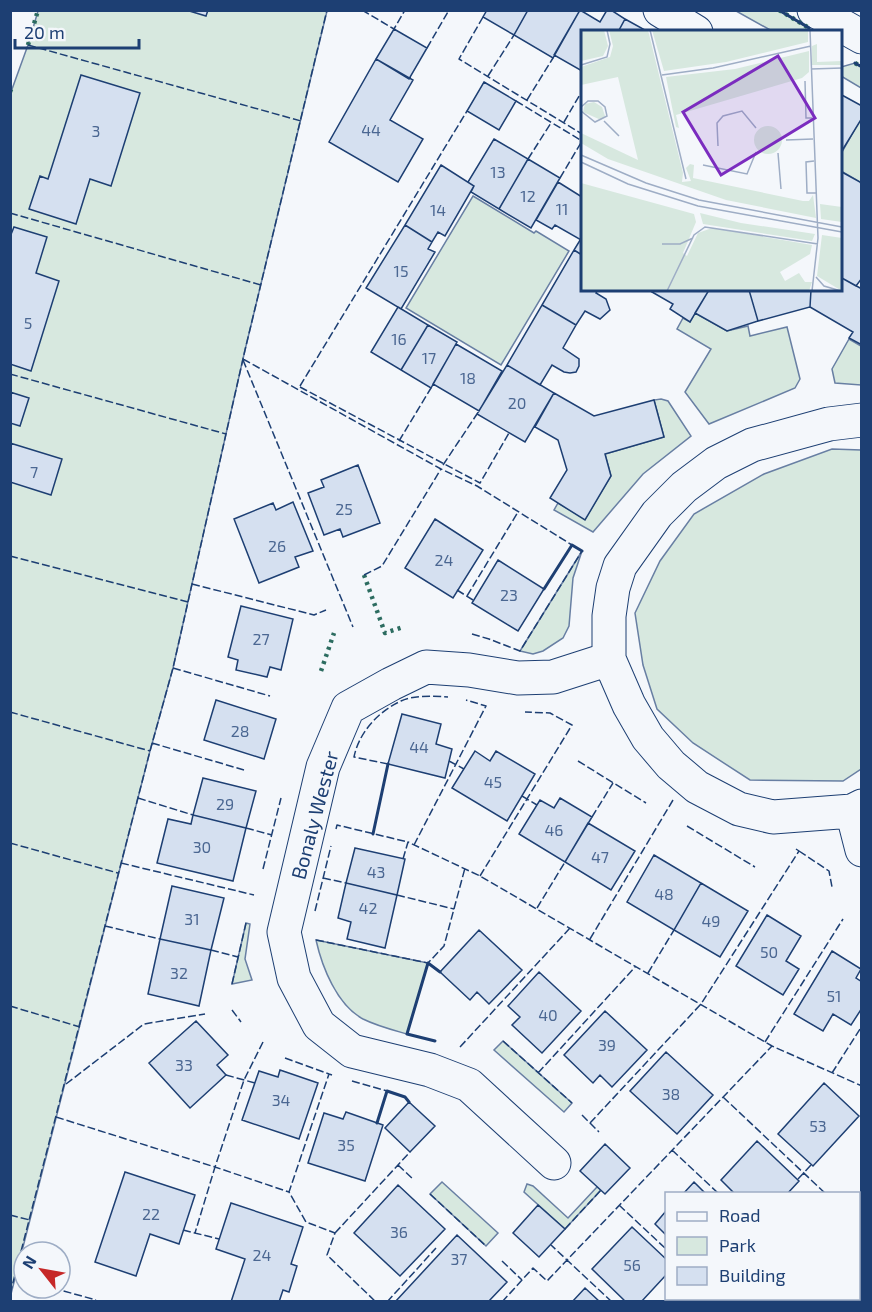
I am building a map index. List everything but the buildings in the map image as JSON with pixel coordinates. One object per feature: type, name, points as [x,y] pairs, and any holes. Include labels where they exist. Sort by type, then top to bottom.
[{"type":"street","points":[[660,10],[693,30]]},
{"type":"street","points":[[814,10],[848,32]]},
{"type":"street","points":[[861,420],[829,424],[752,445],[716,463],[684,487],[657,514],[620,566],[611,597],[609,659],[628,705],[648,738],[671,765],[697,787],[739,809],[773,817],[857,809],[861,850]]},
{"type":"street","name":"Bonaly Wester","points":[[554,1163],[469,1085],[430,1070],[352,1051],[319,1025],[294,978],[284,932],[323,767],[348,708],[426,667],[469,670],[518,678],[553,677],[609,659]]},
{"type":"green space","points":[[38,11],[327,11],[245,350],[173,668],[25,1240],[12,1240],[11,1294],[11,92]]},
{"type":"green space","points":[[736,11],[779,11],[809,28],[809,30],[770,30]]},
{"type":"green space","points":[[855,63],[861,67],[861,88],[842,77],[842,67]]},
{"type":"green space","points":[[861,118],[861,185],[860,182],[842,172],[842,152]]},
{"type":"green space","points":[[473,196],[569,251],[501,365],[406,308]]},
{"type":"green space","points":[[695,313],[727,331],[748,326],[750,336],[787,327],[800,379],[795,388],[709,424],[685,392],[711,349],[677,329],[683,318],[690,322]]},
{"type":"green space","points":[[849,339],[861,346],[861,385],[835,383],[832,369]]},
{"type":"green space","points":[[654,400],[668,401],[691,436],[643,474],[593,532],[554,510],[558,503],[585,519],[611,476],[605,454],[664,437]]},
{"type":"green space","points":[[832,449],[861,450],[861,769],[843,781],[750,780],[693,743],[657,709],[643,665],[635,613],[660,561],[694,514],[764,474]]},
{"type":"green space","points":[[582,551],[573,578],[569,626],[563,638],[543,651],[533,654],[520,651]]},
{"type":"green space","points":[[246,923],[250,924],[245,959],[252,980],[232,984]]},
{"type":"green space","points":[[316,940],[428,963],[407,1034],[363,1019],[346,1005],[332,984],[322,962]]},
{"type":"green space","points":[[503,1041],[572,1103],[564,1112],[494,1050]]},
{"type":"green space","points":[[442,1182],[498,1233],[486,1246],[430,1194]]},
{"type":"green space","points":[[527,1184],[533,1186],[568,1218],[597,1187],[601,1190],[565,1229],[524,1192]]},
{"type":"hedge","points":[[28,45],[38,10]]},
{"type":"hedge","points":[[779,10],[809,28]]},
{"type":"hedge","points":[[855,63],[862,67]]},
{"type":"hedge","points":[[10,92],[12,87]]},
{"type":"hedge","points":[[364,575],[385,633],[403,627]]},
{"type":"hedge","points":[[321,671],[334,633]]},
{"type":"fence","points":[[10,1294],[173,668],[245,350],[327,10]]},
{"type":"fence","points":[[362,10],[394,29],[405,10]]},
{"type":"fence","points":[[427,48],[449,10]]},
{"type":"fence","points":[[483,17],[459,59],[581,133]]},
{"type":"fence","points":[[488,76],[514,35]]},
{"type":"fence","points":[[28,45],[301,121]]},
{"type":"fence","points":[[527,100],[553,58]]},
{"type":"fence","points":[[564,122],[581,93]]},
{"type":"fence","points":[[516,101],[581,140]]},
{"type":"fence","points":[[300,386],[467,111]]},
{"type":"fence","points":[[528,159],[551,123]]},
{"type":"fence","points":[[560,178],[581,143]]},
{"type":"fence","points":[[10,213],[261,285]]},
{"type":"fence","points":[[243,359],[441,469],[477,486],[572,545]]},
{"type":"fence","points":[[243,360],[353,627]]},
{"type":"fence","points":[[10,374],[226,434]]},
{"type":"fence","points":[[300,387],[480,483],[509,433]]},
{"type":"fence","points":[[399,441],[431,388]]},
{"type":"fence","points":[[443,465],[477,414]]},
{"type":"fence","points":[[364,575],[382,566],[441,469]]},
{"type":"fence","points":[[467,596],[518,512]]},
{"type":"fence","points":[[472,634],[520,651],[582,551]]},
{"type":"fence","points":[[10,556],[188,602]]},
{"type":"fence","points":[[192,584],[314,615],[326,610]]},
{"type":"fence","points":[[457,590],[473,600]]},
{"type":"fence","points":[[173,668],[270,696]]},
{"type":"fence","points":[[388,764],[354,757],[360,739],[371,723],[385,710],[406,699],[424,696],[448,697]]},
{"type":"fence","points":[[414,845],[486,706],[466,700]]},
{"type":"fence","points":[[10,712],[150,751]]},
{"type":"fence","points":[[480,876],[572,725],[550,713],[525,712]]},
{"type":"fence","points":[[152,743],[244,770]]},
{"type":"fence","points":[[449,761],[464,769]]},
{"type":"fence","points":[[578,761],[646,803]]},
{"type":"fence","points":[[592,817],[613,783]]},
{"type":"fence","points":[[522,796],[537,805]]},
{"type":"fence","points":[[138,798],[193,815]]},
{"type":"fence","points":[[263,869],[281,798]]},
{"type":"fence","points":[[590,939],[673,800]]},
{"type":"fence","points":[[336,829],[337,825],[408,842]]},
{"type":"fence","points":[[687,826],[755,867]]},
{"type":"fence","points":[[246,828],[272,835]]},
{"type":"fence","points":[[403,859],[408,842],[480,876],[772,1046]]},
{"type":"fence","points":[[10,843],[118,873]]},
{"type":"fence","points":[[315,911],[331,846]]},
{"type":"fence","points":[[590,1123],[701,1004],[799,851],[796,849]]},
{"type":"fence","points":[[799,851],[829,871],[832,887]]},
{"type":"fence","points":[[537,908],[565,862]]},
{"type":"fence","points":[[121,863],[254,895]]},
{"type":"fence","points":[[316,940],[428,963],[444,946],[465,868]]},
{"type":"fence","points":[[323,878],[346,883]]},
{"type":"fence","points":[[397,895],[454,909]]},
{"type":"fence","points":[[765,1042],[843,919]]},
{"type":"fence","points":[[232,984],[246,923]]},
{"type":"fence","points":[[105,926],[160,939]]},
{"type":"fence","points":[[460,1047],[570,928]]},
{"type":"fence","points":[[648,973],[674,930]]},
{"type":"fence","points":[[211,950],[238,957]]},
{"type":"fence","points":[[538,1073],[636,966]]},
{"type":"fence","points":[[10,1006],[80,1027]]},
{"type":"fence","points":[[232,1010],[241,1022]]},
{"type":"fence","points":[[66,1084],[144,1024],[205,1014]]},
{"type":"fence","points":[[832,1073],[862,1026]]},
{"type":"fence","points":[[503,1041],[572,1103]]},
{"type":"fence","points":[[263,1042],[244,1080],[215,1167],[289,1192]]},
{"type":"fence","points":[[612,1302],[567,1260],[772,1046],[862,1086]]},
{"type":"fence","points":[[285,1058],[329,1074]]},
{"type":"fence","points":[[332,1075],[329,1074],[289,1192],[306,1222],[335,1233],[327,1255],[376,1302]]},
{"type":"fence","points":[[226,1075],[255,1083]]},
{"type":"fence","points":[[352,1081],[387,1091]]},
{"type":"fence","points":[[723,1097],[824,1192]]},
{"type":"fence","points":[[582,1115],[599,1132]]},
{"type":"fence","points":[[56,1117],[215,1167],[195,1233]]},
{"type":"fence","points":[[672,1150],[717,1192]]},
{"type":"fence","points":[[335,1233],[410,1152]]},
{"type":"fence","points":[[398,1165],[414,1180]]},
{"type":"fence","points":[[798,1179],[811,1165]]},
{"type":"fence","points":[[565,1229],[601,1190]]},
{"type":"fence","points":[[430,1194],[486,1246]]},
{"type":"fence","points":[[619,1205],[665,1248]]},
{"type":"fence","points":[[10,1215],[30,1220]]},
{"type":"fence","points":[[183,1230],[219,1239]]},
{"type":"fence","points":[[502,1302],[533,1268],[547,1281],[567,1260],[551,1245]]},
{"type":"fence","points":[[387,1302],[436,1248]]},
{"type":"fence","points":[[502,1261],[522,1280]]},
{"type":"fence","points":[[72,1293],[96,1300]]},
{"type":"wall","points":[[779,10],[809,30]]},
{"type":"wall","points":[[855,63],[862,67]]},
{"type":"wall","points":[[544,589],[572,545],[582,551]]},
{"type":"wall","points":[[373,834],[388,764]]},
{"type":"wall","points":[[435,1041],[407,1034],[428,963],[440,972]]},
{"type":"wall","points":[[377,1123],[387,1091],[405,1097],[409,1102]]}]
